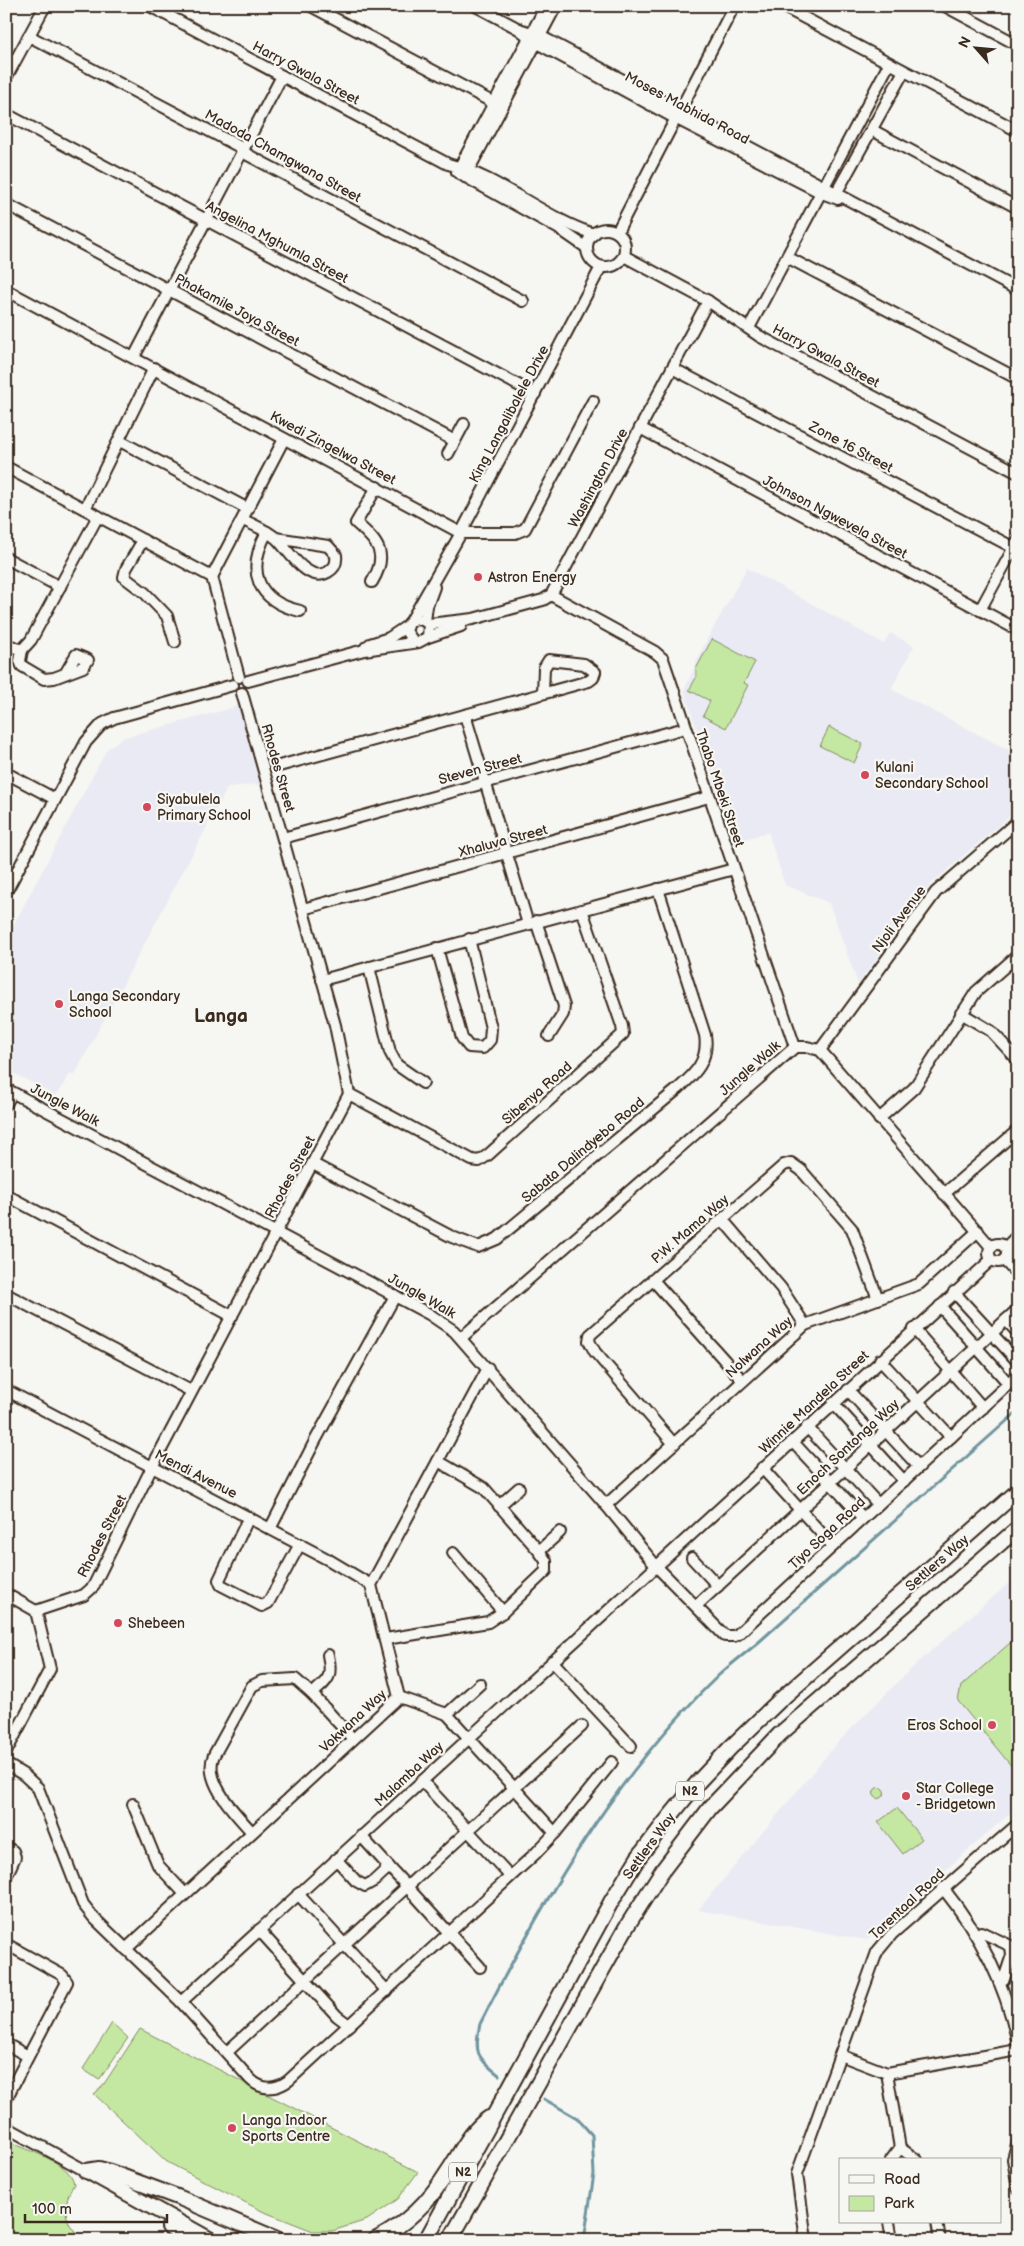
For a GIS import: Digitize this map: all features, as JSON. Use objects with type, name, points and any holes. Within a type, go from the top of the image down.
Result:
[{"type":"highway","name":"Settlers Way","points":[[426,2240],[581,1954],[633,1865],[698,1782],[779,1701],[1018,1491]]},
{"type":"highway","name":"Settlers Way","points":[[450,2240],[650,1889],[674,1854],[710,1808],[780,1734],[1018,1528]]},
{"type":"highway","points":[[375,2240],[420,2208],[440,2184],[475,2131],[498,2109]]},
{"type":"highway","points":[[86,2171],[100,2169],[110,2172],[180,2198],[279,2240]]},
{"type":"highway","points":[[86,2171],[211,2240]]},
{"type":"highway","points":[[112,2185],[154,2217],[190,2240]]},
{"type":"street","points":[[6,78],[44,6]]},
{"type":"street","name":"Harry Gwala Street","points":[[150,6],[448,164],[561,230],[587,248]]},
{"type":"street","points":[[311,6],[494,103]]},
{"type":"street","name":"Moses Mabhida Road","points":[[476,6],[677,114],[823,190],[847,200],[1018,290]]},
{"type":"street","points":[[462,172],[534,37],[546,6]]},
{"type":"street","points":[[462,172],[494,103],[534,37],[556,6]]},
{"type":"street","points":[[617,232],[734,6]]},
{"type":"street","points":[[782,6],[1018,132]]},
{"type":"street","points":[[944,6],[1018,45]]},
{"type":"street","name":"Madoda Chamgwana Street","points":[[29,36],[238,146],[248,155],[523,301]]},
{"type":"street","points":[[749,328],[890,64]]},
{"type":"street","points":[[835,195],[904,71]]},
{"type":"street","points":[[134,357],[282,76]]},
{"type":"street","name":"Angelina Mghumla Street","points":[[6,114],[535,394]]},
{"type":"street","points":[[872,130],[1018,208]]},
{"type":"street","name":"Harry Gwala Street","points":[[462,172],[575,227],[594,234]]},
{"type":"street","name":"Phakamile Joya Street","points":[[6,204],[455,441]]},
{"type":"street","points":[[608,229],[617,232],[625,242],[624,256],[615,266],[602,267],[590,258],[587,248],[588,241],[594,234],[608,229]]},
{"type":"street","name":"Harry Gwala Street","points":[[624,256],[708,301],[759,336],[1018,473]]},
{"type":"street","points":[[787,257],[1018,379]]},
{"type":"street","name":"King Langalibalele Drive","points":[[427,622],[427,606],[440,573],[602,267]]},
{"type":"street","name":"Kwedi Zingelwa Street","points":[[6,290],[461,533],[515,534],[524,529],[593,401]]},
{"type":"street","name":"Washington Drive","points":[[551,595],[708,301]]},
{"type":"street","points":[[85,509],[154,368]]},
{"type":"street","name":"Zone 16 Street","points":[[672,368],[1016,546]]},
{"type":"street","points":[[448,454],[464,424]]},
{"type":"street","name":"Johnson Ngwevela Street","points":[[640,428],[1018,630]]},
{"type":"street","points":[[240,681],[212,576],[243,520],[284,438]]},
{"type":"street","points":[[120,440],[248,509]]},
{"type":"street","points":[[6,467],[212,576]]},
{"type":"street","points":[[372,582],[381,564],[380,551],[373,538],[356,523],[377,487]]},
{"type":"street","points":[[65,674],[48,679],[36,676],[21,665],[22,650],[32,640],[98,516]]},
{"type":"street","points":[[243,520],[276,538],[292,557],[313,574],[325,574],[334,568],[336,556],[328,546],[276,538]]},
{"type":"street","points":[[267,532],[256,557],[256,574],[260,584],[266,595],[275,603],[300,611]]},
{"type":"street","points":[[143,540],[126,569],[124,577],[145,593],[167,616],[175,642]]},
{"type":"street","points":[[980,610],[1016,546]]},
{"type":"street","points":[[6,558],[60,587]]},
{"type":"street","name":"King Langalibalele Drive","points":[[409,623],[424,595],[440,573]]},
{"type":"street","points":[[6,892],[86,742],[102,724],[119,717],[240,681],[364,650],[413,641],[419,642],[473,620],[543,600],[551,595]]},
{"type":"street","name":"Thabo Mbeki Street","points":[[551,595],[660,655],[666,665],[685,728],[795,1047]]},
{"type":"street","points":[[364,650],[370,644],[389,638],[409,623],[420,619],[427,622],[473,620]]},
{"type":"street","points":[[427,622],[428,637]]},
{"type":"street","points":[[409,623],[407,634],[413,641]]},
{"type":"street","points":[[6,644],[22,650]]},
{"type":"street","points":[[279,766],[589,681],[593,678],[595,672],[584,664],[549,660],[544,668],[543,693]]},
{"type":"street","name":"Rhodes Street","points":[[36,1611],[84,1595],[93,1587],[191,1391],[349,1094],[335,1025],[242,693],[248,689],[240,681]]},
{"type":"street","points":[[465,715],[507,854],[564,1006],[563,1014],[549,1036]]},
{"type":"street","name":"Steven Street","points":[[283,838],[485,781],[685,728]]},
{"type":"street","points":[[6,773],[55,799]]},
{"type":"street","name":"Xhaluva Street","points":[[303,909],[709,797]]},
{"type":"street","name":"Njoli Avenue","points":[[820,1050],[936,892],[1018,821]]},
{"type":"street","points":[[322,980],[734,869]]},
{"type":"street","name":"Sabata Dalindyebo Road","points":[[313,1164],[452,1237],[478,1247],[497,1239],[679,1088],[698,1070],[704,1060],[706,1048],[705,1035],[658,889]]},
{"type":"street","name":"Sibenya Road","points":[[349,1094],[472,1160],[479,1161],[488,1155],[623,1034],[622,1026],[582,910]]},
{"type":"street","points":[[437,948],[462,1038],[469,1046],[483,1048],[490,1040],[491,1028],[469,939]]},
{"type":"street","points":[[879,1119],[914,1088],[961,1014],[982,985],[1018,955]]},
{"type":"street","points":[[369,967],[390,1052],[397,1065],[423,1083]]},
{"type":"street","points":[[961,1014],[992,1031],[1018,1060]]},
{"type":"street","name":"Jungle Walk","points":[[9,1091],[395,1296],[444,1323],[461,1338],[795,1047],[820,1050]]},
{"type":"street","points":[[820,1050],[991,1247]]},
{"type":"street","points":[[6,1104],[9,1091]]},
{"type":"street","points":[[944,1194],[1018,1130]]},
{"type":"street","name":"P.W. Mama Way","points":[[674,1444],[595,1352],[589,1341],[592,1332],[784,1165],[794,1164],[852,1229],[878,1299]]},
{"type":"street","points":[[6,1196],[232,1316]]},
{"type":"street","points":[[722,1219],[781,1288],[805,1325]]},
{"type":"street","name":"Nolwana Way","points":[[606,1506],[742,1380],[805,1325],[906,1290],[925,1280],[978,1231]]},
{"type":"street","points":[[1005,1248],[1018,1235]]},
{"type":"street","points":[[1000,1244],[1005,1248],[1007,1254],[1004,1260],[996,1262],[991,1260],[989,1255],[991,1247],[1000,1244]]},
{"type":"street","name":"Winnie Mandela Street","points":[[656,1566],[991,1260]]},
{"type":"street","points":[[1004,1260],[1018,1275]]},
{"type":"street","points":[[653,1280],[742,1380]]},
{"type":"street","points":[[954,1292],[1018,1362]]},
{"type":"street","points":[[6,1294],[191,1391]]},
{"type":"street","points":[[270,1529],[395,1296]]},
{"type":"street","points":[[940,1306],[1009,1384]]},
{"type":"street","name":"Enoch Sontonga Way","points":[[696,1606],[1018,1309]]},
{"type":"street","points":[[1006,1320],[1018,1333]]},
{"type":"street","points":[[914,1329],[983,1408]]},
{"type":"street","points":[[461,1338],[656,1566]]},
{"type":"street","points":[[880,1360],[951,1437]]},
{"type":"street","points":[[371,1585],[488,1368]]},
{"type":"street","name":"Tiyo Soga Road","points":[[656,1566],[725,1636],[734,1636],[1018,1375]]},
{"type":"street","name":"Mendi Avenue","points":[[6,1390],[300,1544],[371,1585]]},
{"type":"street","points":[[848,1390],[919,1467]]},
{"type":"street","points":[[833,1403],[904,1481]]},
{"type":"street","points":[[807,1427],[878,1504]]},
{"type":"street","points":[[792,1440],[863,1518]]},
{"type":"street","points":[[386,1639],[482,1624],[493,1620],[546,1571],[546,1561],[539,1552],[478,1484],[438,1461]]},
{"type":"street","points":[[762,1468],[833,1546]]},
{"type":"street","points":[[499,1506],[519,1488]]},
{"type":"street","points":[[249,1517],[219,1580],[221,1585],[247,1599],[262,1606],[268,1603],[300,1544]]},
{"type":"street","points":[[539,1552],[560,1532]]},
{"type":"street","points":[[452,1553],[503,1612]]},
{"type":"street","points":[[692,1558],[718,1586]]},
{"type":"street","name":"Malamba Way","points":[[181,2002],[656,1566]]},
{"type":"street","name":"Vokwana Way","points":[[126,1949],[400,1697],[371,1585]]},
{"type":"street","points":[[6,1594],[36,1611],[50,1669],[6,1752]]},
{"type":"street","points":[[312,1694],[329,1678],[331,1671],[328,1655]]},
{"type":"street","points":[[552,1661],[631,1746]]},
{"type":"street","points":[[252,1832],[221,1794],[213,1775],[211,1762],[252,1686],[262,1682],[291,1678],[300,1682],[353,1740]]},
{"type":"street","points":[[447,1714],[480,1684]]},
{"type":"street","points":[[400,1697],[447,1714],[555,1833]]},
{"type":"street","points":[[227,2052],[582,1726]]},
{"type":"street","points":[[6,1764],[24,1775],[38,1788],[84,1904],[94,1918],[181,2002],[254,2083],[265,2088],[277,2087],[288,2081],[510,1876],[555,1833],[612,1762]]},
{"type":"street","points":[[422,1781],[510,1876]]},
{"type":"street","points":[[133,1804],[158,1864],[185,1894]]},
{"type":"street","name":"Tarentaal Road","points":[[806,2240],[797,2174],[876,1952],[883,1943],[943,1888],[1018,1824]]},
{"type":"street","points":[[361,1836],[480,1967]]},
{"type":"street","points":[[6,1847],[13,1851],[15,1857],[6,1877]]},
{"type":"street","points":[[336,1859],[356,1881],[365,1886],[371,1884],[389,1867]]},
{"type":"street","points":[[943,1888],[977,1934],[1012,2014],[1018,2045]]},
{"type":"street","points":[[298,1894],[387,1991]]},
{"type":"street","points":[[259,1930],[337,2016],[349,2025]]},
{"type":"street","points":[[977,1934],[981,1932],[1012,1946],[1012,1955],[1004,1979],[999,1982]]},
{"type":"street","points":[[6,1944],[62,1975],[67,1982],[6,2099]]},
{"type":"street","points":[[6,2044],[28,2056]]},
{"type":"street","points":[[840,2055],[887,2073],[1018,2050]]},
{"type":"street","points":[[887,2073],[900,2148],[914,2158]]},
{"type":"street","points":[[6,2127],[86,2171]]},
{"type":"street","points":[[1018,2141],[1013,2159],[1018,2188]]},
{"type":"street","points":[[892,2158],[900,2148]]},
{"type":"street","points":[[888,2224],[892,2240]]},
{"type":"street","points":[[937,2224],[940,2240]]},
{"type":"shaded area","points":[[966,6],[987,6],[983,15]]},
{"type":"shaded area","name":"Kulani Secondary School","points":[[747,568],[884,644],[890,633],[914,646],[891,689],[1018,755],[1018,809],[931,884],[858,984],[829,903],[785,885],[768,832],[736,842],[684,691],[704,645]]},
{"type":"shaded area","points":[[239,706],[261,784],[228,787],[74,1076],[70,1074],[56,1096],[6,1069],[6,939],[107,749],[122,738]]},
{"type":"shaded area","name":"Star College - Bridgetown","points":[[1018,1575],[1018,1806],[866,1940],[698,1910],[838,1742],[915,1665]]},
{"type":"green space","points":[[712,639],[755,662],[744,683],[748,685],[726,728],[703,716],[710,701],[689,690],[696,678],[696,669]]},
{"type":"green space","points":[[829,727],[863,744],[854,763],[820,746]]},
{"type":"green space","points":[[1018,1636],[1018,1764],[1013,1768],[958,1701],[961,1686]]},
{"type":"green space","points":[[879,1787],[885,1793],[879,1799],[873,1793]]},
{"type":"green space","points":[[897,1808],[922,1839],[903,1854],[878,1822]]},
{"type":"green space","points":[[112,2023],[128,2038],[99,2080],[83,2069]]},
{"type":"green space","name":"Langa Indoor Sports Centre","points":[[140,2029],[418,2172],[398,2199],[367,2220],[332,2231],[313,2231],[262,2211],[167,2162],[94,2094],[102,2087]]},
{"type":"green space","points":[[6,2140],[46,2157],[65,2169],[71,2176],[74,2184],[67,2200],[66,2215],[73,2228],[86,2240],[6,2240]]},
{"type":"waterway","points":[[499,2075],[485,2063],[477,2048],[480,2024],[504,1977],[557,1884],[585,1839],[647,1754],[682,1713],[719,1675],[760,1641],[1018,1411]]},
{"type":"waterway","points":[[544,2099],[577,2118],[592,2135],[594,2174],[584,2240]]},
{"type":"place","name":"Astron Energy","points":[[478,577]]},
{"type":"place","name":"Kulani Secondary School","points":[[865,775]]},
{"type":"place","name":"Siyabulela Primary School","points":[[147,807]]},
{"type":"place","name":"Langa Secondary School","points":[[59,1004]]},
{"type":"place","name":"Shebeen","points":[[118,1623]]},
{"type":"place","name":"Eros School","points":[[992,1725]]},
{"type":"place","name":"Star College - Bridgetown","points":[[906,1796]]},
{"type":"place","name":"Langa Indoor Sports Centre","points":[[232,2128]]},
{"type":"district","name":"Langa","points":[[221,1016]]}]
